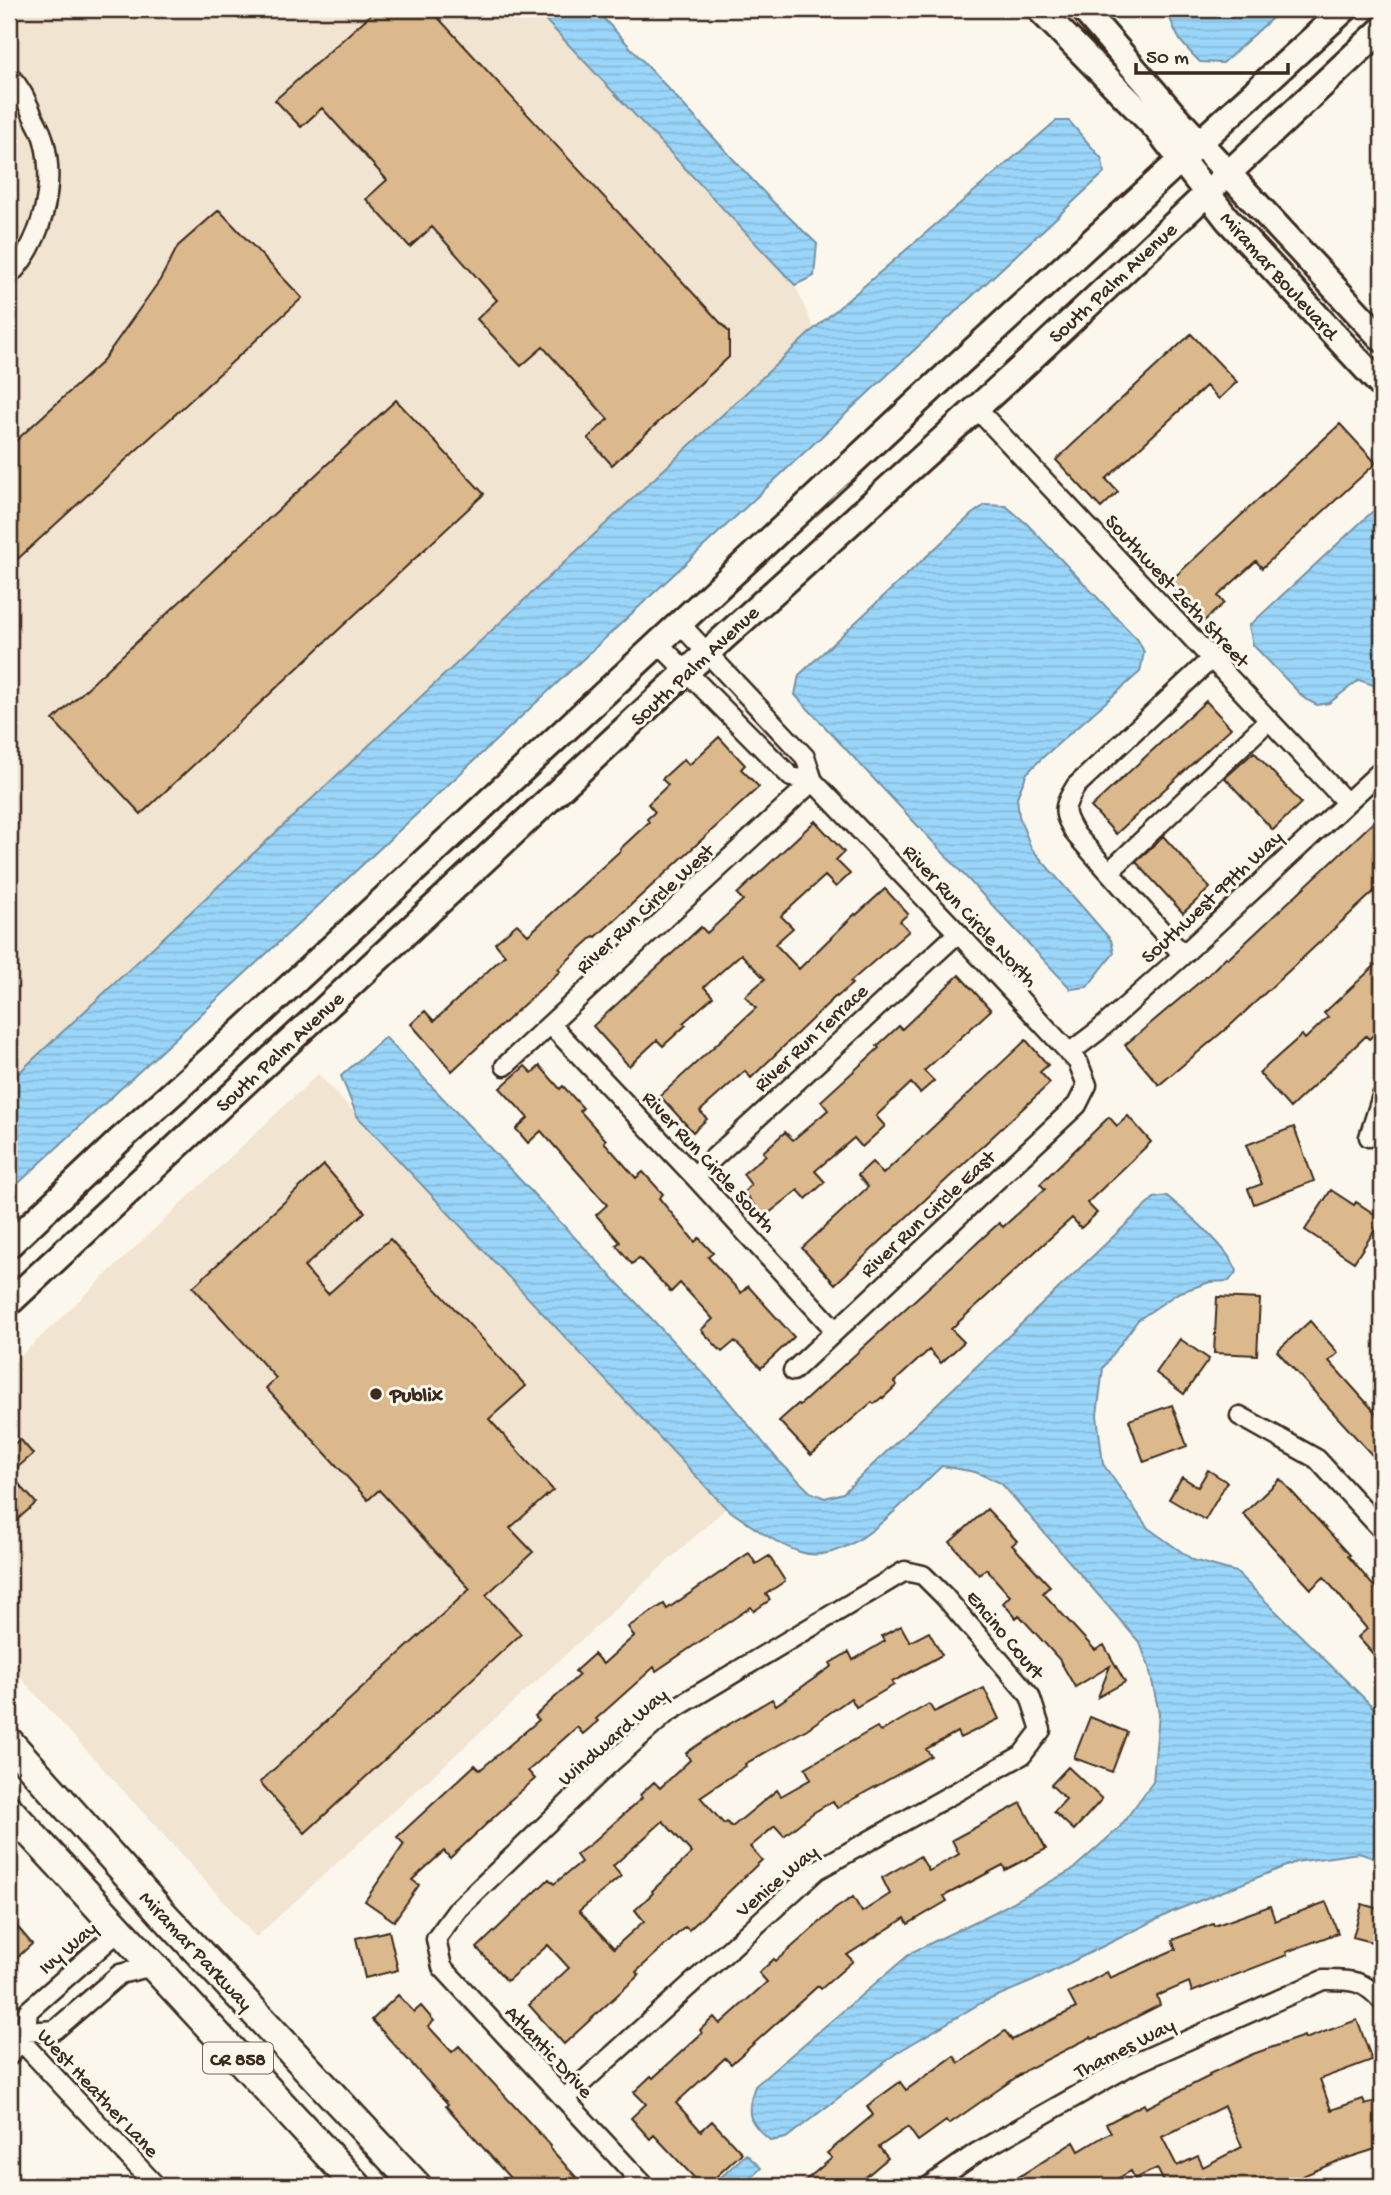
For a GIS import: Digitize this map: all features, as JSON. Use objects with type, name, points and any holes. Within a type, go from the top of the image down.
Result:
[{"type":"main road","name":"Miramar Boulevard","points":[[1039,9],[1157,129],[1228,220],[1382,386]]},
{"type":"main road","name":"Miramar Boulevard","points":[[1083,9],[1200,143],[1382,340]]},
{"type":"main road","name":"South Palm Avenue","points":[[9,1245],[1345,9]]},
{"type":"main road","name":"South Palm Avenue","points":[[9,1303],[707,652],[977,409],[1382,29]]},
{"type":"main road","name":"Miramar Parkway","points":[[9,1742],[162,1913],[417,2186]]},
{"type":"main road","name":"Miramar Parkway","points":[[9,1810],[357,2186]]},
{"type":"main road","points":[[81,1888],[162,1913]]},
{"type":"main road","points":[[120,1930],[164,1942],[205,1959]]},
{"type":"street","points":[[9,75],[21,88],[44,141],[49,182],[38,230],[19,266],[9,276]]},
{"type":"street","name":"Southwest 26th Street","points":[[977,409],[1346,802]]},
{"type":"street","name":"River Run Circle North","points":[[681,625],[805,757],[813,781],[1078,1062],[1087,1085]]},
{"type":"street","name":"River Run Circle North","points":[[660,644],[791,777],[813,781]]},
{"type":"street","points":[[1183,955],[1076,835],[1064,815],[1066,803],[1076,786],[1212,659]]},
{"type":"street","points":[[1109,872],[1269,720]]},
{"type":"street","name":"Southwest 99th Way","points":[[1069,1053],[1098,1031],[1183,955],[1382,770]]},
{"type":"street","name":"River Run Circle West","points":[[505,1066],[813,781]]},
{"type":"street","name":"River Run Terrace","points":[[694,1176],[958,933]]},
{"type":"street","name":"River Run Circle South","points":[[551,1024],[835,1330]]},
{"type":"street","name":"River Run Circle East","points":[[793,1371],[1077,1105],[1087,1085]]},
{"type":"street","points":[[1369,1137],[1382,1096]]},
{"type":"street","points":[[1240,1416],[1317,1459],[1382,1530]]},
{"type":"street","name":"Windward Way","points":[[436,1939],[458,1909],[607,1766],[667,1713],[905,1571],[923,1575]]},
{"type":"street","name":"Encino Court","points":[[923,1575],[1030,1696],[1041,1730]]},
{"type":"street","name":"Venice Way","points":[[564,2099],[817,1870],[1022,1755],[1041,1730]]},
{"type":"street","name":"Ivy Way","points":[[9,2056],[28,2011],[120,1930]]},
{"type":"street","name":"Atlantic Drive","points":[[436,1939],[442,1967],[645,2186]]},
{"type":"street","points":[[18,2033],[55,2030],[120,1973],[153,1966]]},
{"type":"street","name":"Thames Way","points":[[929,2186],[976,2153],[1129,2066],[1323,1980],[1353,1980],[1375,1993],[1382,2001]]},
{"type":"street","name":"West Heather Lane","points":[[18,2033],[156,2186]]},
{"type":"shaded area","points":[[9,9],[535,9],[795,285],[814,329],[9,1082]]},
{"type":"shaded area","points":[[318,1074],[726,1508],[256,1937],[9,1665],[9,1367]]},
{"type":"water","points":[[535,9],[595,9],[770,199],[817,244],[814,276],[795,285]]},
{"type":"water","points":[[1170,9],[1282,9],[1223,63],[1200,62],[1183,45],[1168,12]]},
{"type":"water","points":[[1056,121],[1069,121],[1102,159],[1104,173],[9,1192],[9,1082],[814,329]]},
{"type":"water","points":[[985,505],[1006,506],[1027,524],[1138,640],[1144,652],[1140,672],[1027,773],[1017,797],[1019,816],[1031,848],[1111,940],[1114,953],[1087,987],[1071,989],[795,695],[799,675],[972,514]]},
{"type":"water","points":[[1382,507],[1382,688],[1359,680],[1329,703],[1317,705],[1305,699],[1253,645],[1249,626],[1373,511]]},
{"type":"water","points":[[385,1037],[719,1390],[777,1459],[810,1492],[825,1498],[843,1493],[1154,1198],[1167,1196],[1216,1241],[1237,1271],[1229,1281],[1210,1282],[1178,1293],[1138,1320],[1103,1368],[1097,1415],[1103,1464],[1148,1528],[1193,1560],[1236,1572],[1382,1716],[1382,1861],[1359,1853],[1296,1862],[1174,1911],[1033,1981],[981,2003],[898,2052],[786,2138],[771,2141],[757,2128],[751,2117],[750,2104],[755,2086],[912,1952],[995,1912],[1072,1870],[1119,1828],[1153,1782],[1159,1713],[1149,1667],[1140,1643],[1001,1483],[975,1472],[942,1466],[896,1510],[858,1540],[839,1550],[819,1554],[800,1552],[782,1544],[726,1508],[357,1116],[341,1076]]},
{"type":"water","points":[[746,2154],[761,2168],[742,2186],[727,2186],[719,2179]]},
{"type":"building","points":[[377,9],[430,9],[729,332],[729,357],[612,465],[588,438],[608,419],[543,347],[521,366],[477,319],[497,300],[432,227],[410,247],[366,199],[387,180],[322,108],[301,127],[275,100]]},
{"type":"building","points":[[219,210],[302,298],[9,567],[9,447],[101,363],[160,280],[178,246]]},
{"type":"building","points":[[1191,334],[1237,382],[1219,399],[1206,386],[1106,479],[1118,492],[1101,508],[1056,460]]},
{"type":"building","points":[[396,400],[484,494],[141,814],[53,720]]},
{"type":"building","points":[[1340,424],[1376,463],[1262,568],[1256,561],[1218,596],[1224,603],[1204,621],[1169,582]]},
{"type":"building","points":[[1206,701],[1231,728],[1116,834],[1091,807]]},
{"type":"building","points":[[719,737],[745,765],[741,769],[759,787],[558,969],[560,971],[452,1071],[411,1024],[425,1011],[434,1021],[505,955],[495,943],[517,924],[528,935],[621,850],[649,822],[647,819],[655,812],[648,804],[668,785],[662,779],[684,759],[689,765]]},
{"type":"building","points":[[1254,752],[1301,803],[1273,830],[1225,778]]},
{"type":"building","points":[[1382,814],[1382,884],[1233,1023],[1159,1085],[1125,1045],[1226,957],[1228,959]]},
{"type":"building","points":[[815,821],[844,852],[836,860],[850,874],[836,887],[825,876],[781,916],[793,928],[775,944],[799,969],[855,914],[885,889],[908,914],[900,921],[909,931],[850,982],[852,984],[836,996],[751,1078],[745,1071],[700,1111],[707,1119],[693,1132],[660,1096],[756,1008],[745,996],[765,979],[741,954],[704,987],[713,997],[683,1023],[686,1025],[663,1046],[657,1040],[629,1066],[593,1026],[701,927],[707,933],[743,900],[737,894]]},
{"type":"building","points":[[1163,836],[1210,888],[1183,913],[1136,862]]},
{"type":"building","points":[[1382,959],[1382,1027],[1369,1039],[1366,1036],[1290,1108],[1259,1073],[1302,1035],[1305,1039],[1328,1017],[1324,1013]]},
{"type":"building","points":[[959,975],[991,1010],[924,1071],[934,1081],[920,1093],[911,1083],[876,1116],[885,1126],[862,1147],[854,1138],[815,1171],[825,1182],[806,1199],[798,1190],[764,1217],[744,1192],[751,1185],[743,1174],[766,1155],[763,1152],[785,1132],[793,1140],[828,1110],[821,1101],[879,1048],[877,1046],[899,1026],[902,1029]]},
{"type":"building","points":[[1026,1040],[1048,1065],[1040,1072],[1050,1083],[835,1284],[802,1248],[868,1187],[858,1175],[872,1162],[883,1174]]},
{"type":"building","points":[[525,1066],[532,1073],[540,1066],[560,1089],[563,1086],[583,1108],[580,1111],[606,1140],[604,1142],[636,1178],[643,1172],[663,1194],[659,1198],[695,1242],[699,1238],[713,1253],[708,1257],[741,1293],[748,1286],[794,1337],[761,1368],[735,1341],[722,1352],[701,1330],[713,1319],[680,1283],[671,1292],[639,1258],[632,1264],[616,1245],[620,1242],[596,1215],[607,1205],[541,1131],[528,1143],[516,1129],[528,1118],[500,1088]]},
{"type":"building","points":[[1128,1116],[1151,1142],[1087,1203],[1097,1213],[1081,1228],[1072,1218],[951,1329],[964,1342],[941,1363],[929,1350],[894,1382],[897,1385],[883,1398],[874,1404],[872,1402],[811,1455],[779,1421],[800,1405],[999,1223],[1003,1227],[1045,1189],[1040,1184],[1109,1117],[1117,1126]]},
{"type":"building","points":[[1294,1127],[1314,1181],[1254,1204],[1248,1189],[1262,1184],[1246,1145]]},
{"type":"building","points":[[324,1165],[365,1212],[304,1267],[328,1294],[390,1239],[526,1386],[489,1419],[553,1490],[510,1528],[533,1552],[486,1595],[521,1634],[305,1833],[260,1782],[470,1589],[379,1490],[368,1500],[266,1388],[276,1378],[193,1287]]},
{"type":"building","points":[[1331,1190],[1382,1219],[1354,1262],[1305,1230]]},
{"type":"building","points":[[1217,1297],[1260,1299],[1257,1355],[1214,1353]]},
{"type":"building","points":[[1310,1321],[1338,1353],[1329,1361],[1382,1420],[1382,1466],[1277,1351]]},
{"type":"building","points":[[1180,1339],[1209,1359],[1184,1394],[1156,1373]]},
{"type":"building","points":[[1172,1405],[1187,1446],[1144,1462],[1129,1420]]},
{"type":"building","points":[[20,1439],[33,1454],[10,1474],[36,1503],[9,1527],[9,1449]]},
{"type":"building","points":[[1208,1470],[1227,1482],[1205,1520],[1169,1499],[1182,1477],[1198,1487]]},
{"type":"building","points":[[1280,1479],[1350,1555],[1348,1556],[1382,1596],[1382,1664],[1358,1637],[1367,1629],[1324,1577],[1311,1589],[1243,1514]]},
{"type":"building","points":[[987,1509],[1017,1541],[1012,1545],[1050,1586],[1043,1593],[1095,1650],[1104,1645],[1125,1682],[1098,1697],[1110,1666],[1075,1687],[1059,1659],[1019,1615],[1016,1618],[1003,1603],[1010,1596],[986,1569],[979,1575],[950,1542]]},
{"type":"building","points":[[749,1553],[756,1564],[769,1556],[785,1581],[766,1594],[770,1600],[754,1611],[751,1607],[656,1671],[654,1667],[583,1734],[577,1727],[528,1771],[535,1779],[450,1858],[444,1851],[412,1880],[419,1885],[394,1921],[365,1901],[404,1844],[397,1837],[475,1765],[480,1770],[539,1720],[535,1716],[579,1675],[575,1671],[594,1654],[603,1664],[634,1636],[628,1627],[664,1604],[667,1609]]},
{"type":"building","points":[[901,1626],[910,1642],[929,1632],[942,1655],[892,1682],[894,1685],[856,1707],[851,1698],[807,1729],[745,1764],[746,1766],[700,1797],[724,1824],[727,1822],[732,1827],[777,1790],[781,1796],[811,1779],[805,1768],[877,1727],[880,1732],[929,1704],[934,1712],[984,1688],[999,1719],[960,1738],[957,1732],[926,1749],[931,1756],[837,1808],[833,1801],[784,1836],[775,1826],[750,1847],[762,1860],[689,1930],[685,1927],[636,1972],[639,1975],[564,2044],[529,2005],[569,1968],[548,1945],[507,1981],[477,1948],[549,1879],[554,1884],[581,1862],[576,1855],[642,1798],[640,1795],[654,1782],[660,1788],[690,1760],[686,1753],[772,1699],[776,1705],[832,1666],[830,1663],[849,1652],[853,1660],[885,1641],[882,1636]],"holes":[[[663,1821],[692,1853],[635,1910],[644,1921],[614,1948],[579,1911],[621,1876],[613,1866]]]},
{"type":"building","points":[[1090,1717],[1127,1732],[1112,1772],[1074,1758]]},
{"type":"building","points":[[1068,1767],[1102,1799],[1074,1830],[1054,1812],[1066,1799],[1051,1785]]},
{"type":"building","points":[[1021,1803],[1046,1849],[1005,1870],[1003,1865],[944,1896],[947,1901],[908,1924],[905,1918],[847,1955],[853,1961],[821,1989],[818,1986],[731,2064],[725,2058],[676,2103],[701,2131],[712,2121],[742,2153],[706,2186],[702,2186],[654,2135],[650,2139],[631,2118],[646,2104],[634,2092],[702,2033],[700,2030],[714,2017],[720,2024],[767,1982],[759,1973],[835,1909],[853,1897],[862,1912],[890,1894],[882,1878],[920,1856],[929,1871],[959,1854],[952,1840]]},
{"type":"building","points":[[1326,1902],[1338,1933],[1192,1992],[1189,1982],[1157,1996],[1160,2005],[1028,2069],[949,2124],[946,2121],[918,2141],[908,2127],[879,2147],[888,2158],[855,2186],[799,2186],[832,2158],[827,2153],[873,2115],[867,2106],[900,2082],[906,2090],[954,2056],[959,2063],[1005,2031],[1012,2040],[1076,2008],[1068,1993],[1107,1972],[1110,1978],[1176,1949],[1172,1940],[1270,1906],[1275,1921]]},
{"type":"building","points":[[1362,1904],[1382,1910],[1382,1941],[1373,1938],[1372,1942],[1353,1937]]},
{"type":"building","points":[[9,1917],[32,1944],[9,1965]]},
{"type":"building","points":[[389,1931],[398,1970],[365,1978],[356,1938]]},
{"type":"building","points":[[398,1995],[414,2012],[421,2006],[434,2021],[428,2026],[452,2052],[459,2046],[584,2186],[517,2186],[372,2020]]},
{"type":"building","points":[[1357,2020],[1372,2060],[1320,2079],[1331,2110],[1363,2099],[1365,2105],[1382,2099],[1382,2147],[1273,2186],[1166,2186],[1157,2168],[1135,2179],[1131,2171],[1105,2186],[1004,2186],[1074,2142],[1079,2151],[1111,2132],[1106,2124],[1144,2104],[1146,2108],[1253,2054],[1304,2036],[1305,2039]],"holes":[[[1224,2106],[1242,2147],[1203,2167],[1198,2156],[1177,2166],[1162,2137]]]},
{"type":"place","name":"Publix","points":[[376,1394]]}]
